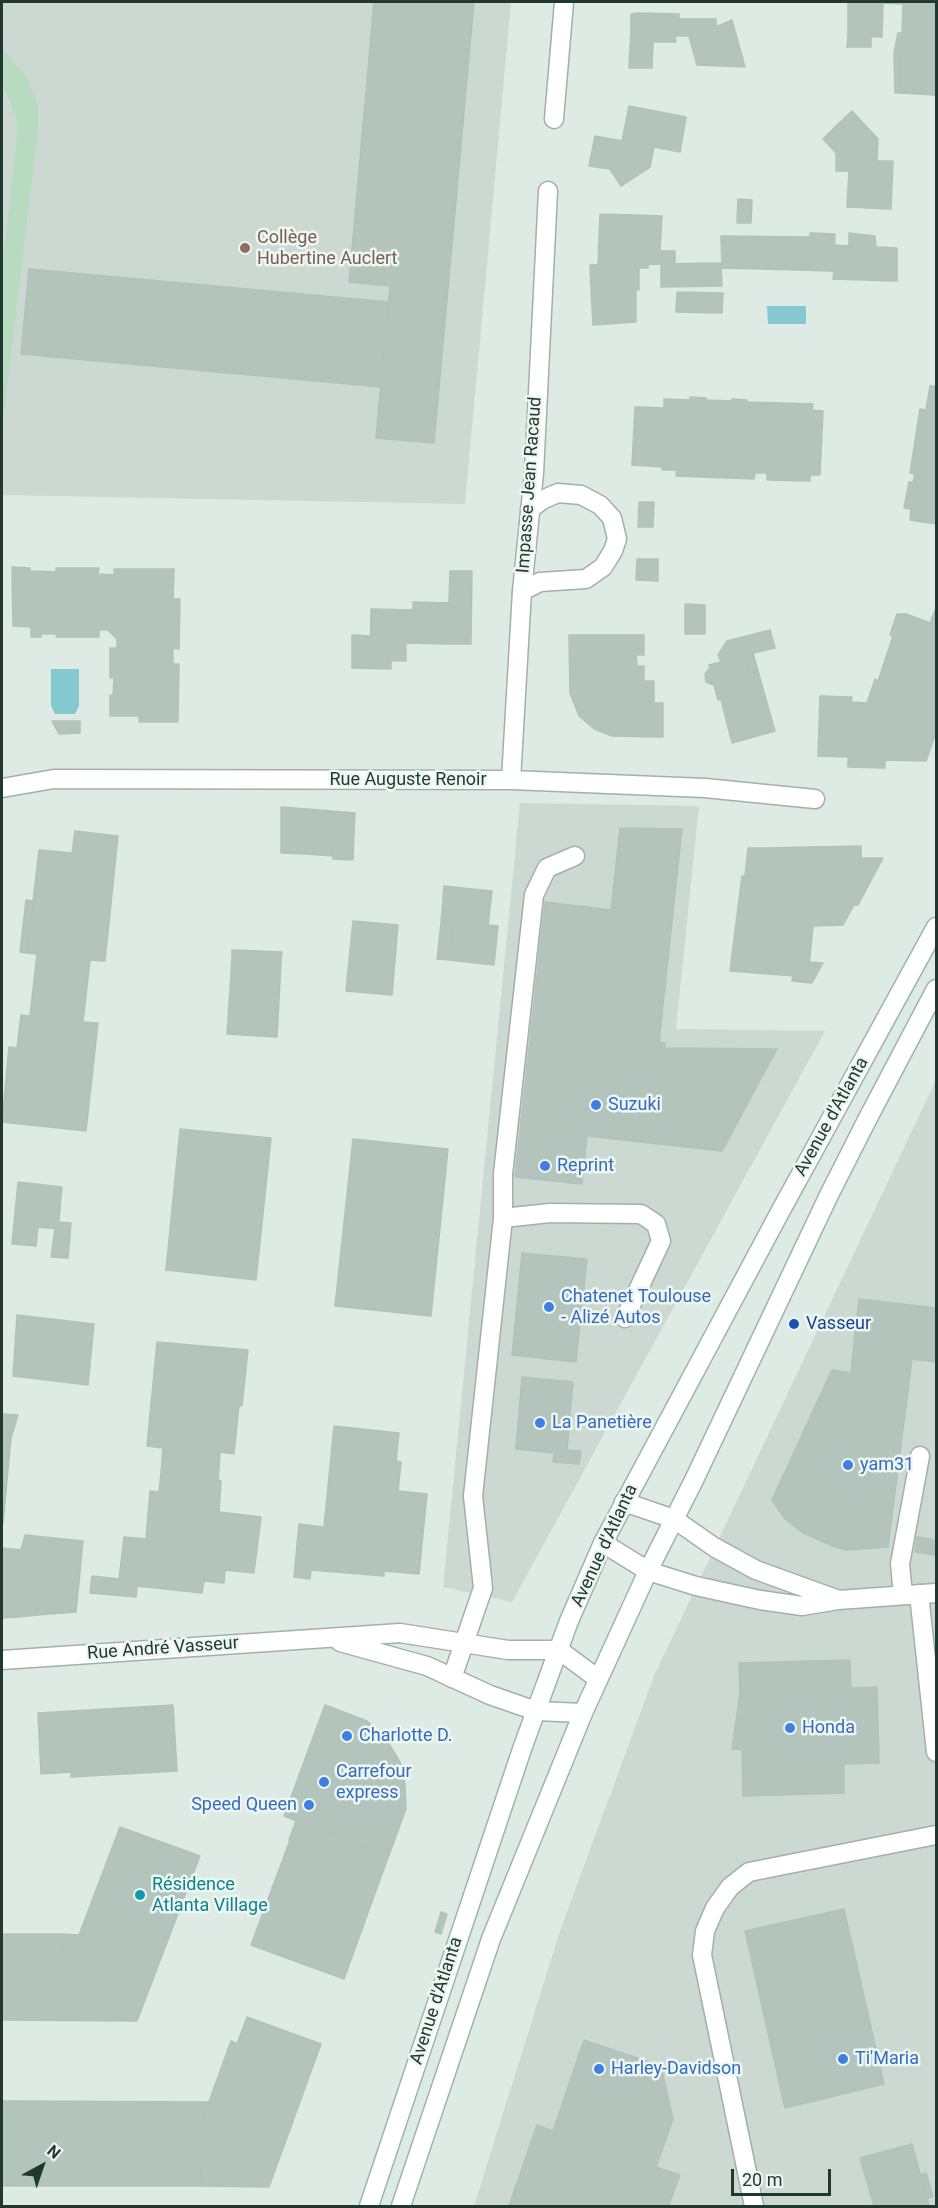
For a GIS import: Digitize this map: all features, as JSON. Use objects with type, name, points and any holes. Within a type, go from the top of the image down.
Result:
[{"type":"street","points":[[554,119],[564,2]]},
{"type":"street","name":"Impasse Jean Racaud","points":[[511,780],[522,591],[530,509],[548,191]]},
{"type":"street","points":[[522,591],[540,582],[586,579],[603,567],[617,539],[612,518],[600,505],[581,495],[558,493],[542,500],[530,509]]},
{"type":"street","name":"Rue Auguste Renoir","points":[[2,788],[54,779],[511,780],[705,788],[815,799]]},
{"type":"street","points":[[452,1678],[483,1588],[473,1496],[503,1218],[503,1173],[534,895],[547,868],[575,856]]},
{"type":"street","name":"Avenue d'Atlanta","points":[[369,2206],[536,1711],[603,1543],[936,927]]},
{"type":"street","name":"Avenue d'Atlanta","points":[[401,2206],[491,1939],[583,1713],[648,1571],[829,1195],[936,989]]},
{"type":"street","points":[[503,1218],[550,1213],[641,1214],[656,1224],[661,1241],[625,1318]]},
{"type":"street","points":[[920,1456],[900,1563],[919,1594],[936,1752]]},
{"type":"street","points":[[624,1502],[674,1519],[714,1546],[756,1570],[838,1600]]},
{"type":"street","points":[[603,1543],[648,1571],[696,1586],[770,1602],[802,1606],[838,1600],[919,1594]]},
{"type":"street","name":"Rue André Vasseur","points":[[2,1660],[400,1633],[508,1650],[559,1650]]},
{"type":"street","name":"Rue André Vasseur","points":[[324,1637],[427,1666],[490,1695],[536,1711],[583,1713]]},
{"type":"street","points":[[559,1650],[598,1679]]},
{"type":"street","points":[[754,2206],[702,1955],[705,1931],[715,1908],[730,1887],[749,1872],[936,1835]]},
{"type":"shaded area","name":"Collège Hubertine Auclert","points":[[2,2],[511,2],[465,504],[2,495]]},
{"type":"shaded area","points":[[520,803],[699,806],[676,1029],[825,1031],[512,1602],[443,1587]]},
{"type":"shaded area","points":[[936,1080],[936,2206],[474,2206],[560,1931],[654,1676]]},
{"type":"green space","points":[[2,49],[25,75],[38,104],[38,129],[2,428],[2,267],[18,130],[16,117],[2,86]]},
{"type":"water","points":[[767,306],[806,306],[806,324],[768,324]]},
{"type":"water","points":[[51,669],[79,669],[79,706],[75,714],[55,714],[51,706]]},
{"type":"building","points":[[374,2],[474,2],[434,443],[376,438],[390,286],[349,282]]},
{"type":"building","points":[[848,2],[936,2],[936,95],[900,93],[903,4],[883,3],[882,37],[848,36]]},
{"type":"building","points":[[639,13],[638,30],[631,29],[631,14]]},
{"type":"building","points":[[639,13],[679,14],[679,19],[716,19],[716,27],[732,20],[745,67],[697,65],[689,36],[675,36],[676,42],[653,42],[652,68],[629,68],[631,29],[638,30]]},
{"type":"building","points":[[898,33],[902,33],[900,93],[895,93],[894,53]]},
{"type":"building","points":[[848,36],[871,37],[871,47],[847,47]]},
{"type":"building","points":[[629,106],[686,117],[680,152],[654,147],[650,167],[621,186],[610,169],[589,166],[595,136],[622,141]]},
{"type":"building","points":[[852,111],[863,123],[850,135],[839,123]]},
{"type":"building","points":[[839,123],[850,135],[863,123],[878,139],[877,161],[893,161],[891,209],[847,207],[849,171],[836,171],[836,153],[823,139]]},
{"type":"building","points":[[738,199],[752,200],[751,223],[737,223]]},
{"type":"building","points":[[600,214],[662,216],[660,251],[675,251],[675,264],[598,265]]},
{"type":"building","points":[[810,233],[835,234],[834,271],[722,268],[721,236],[810,237]]},
{"type":"building","points":[[849,233],[875,236],[876,247],[897,248],[897,281],[863,280],[863,271],[834,271],[834,245],[849,246]]},
{"type":"building","points":[[721,263],[722,286],[661,287],[661,264]]},
{"type":"building","points":[[648,264],[648,268],[639,268],[639,290],[591,288],[590,265]]},
{"type":"building","points":[[29,269],[389,302],[381,387],[21,354]]},
{"type":"building","points":[[834,271],[863,271],[863,280],[833,279]]},
{"type":"building","points":[[591,288],[636,289],[636,322],[593,325]]},
{"type":"building","points":[[677,292],[723,293],[722,313],[676,312]]},
{"type":"building","points":[[930,386],[936,386],[936,524],[910,520],[911,509],[904,508],[909,482],[913,482],[915,474],[910,473],[920,409],[926,410]]},
{"type":"building","points":[[690,397],[706,398],[706,400],[731,401],[732,399],[747,400],[747,402],[813,404],[812,410],[823,411],[820,475],[810,475],[810,481],[767,480],[767,473],[755,473],[754,479],[676,476],[677,470],[632,465],[635,407],[664,408],[664,399],[690,400]]},
{"type":"building","points":[[639,502],[654,502],[653,527],[638,527]]},
{"type":"building","points":[[637,559],[658,559],[658,581],[636,580]]},
{"type":"building","points":[[12,567],[30,568],[30,571],[56,572],[56,568],[99,568],[98,574],[114,575],[114,569],[174,569],[173,599],[180,599],[179,649],[173,648],[173,664],[179,664],[178,722],[139,722],[139,716],[110,716],[110,695],[113,696],[114,678],[110,678],[110,648],[117,648],[117,639],[108,630],[99,630],[99,637],[56,637],[57,634],[41,634],[41,637],[31,637],[31,627],[13,626]]},
{"type":"building","points":[[450,571],[472,571],[471,639],[449,638],[449,644],[406,643],[406,661],[370,660],[371,609],[413,610],[413,602],[449,603]]},
{"type":"building","points":[[685,604],[705,605],[705,634],[685,634]]},
{"type":"building","points":[[935,610],[936,733],[926,761],[885,760],[885,768],[848,767],[848,757],[818,756],[820,696],[852,697],[851,702],[867,703],[875,679],[878,681],[893,636],[890,635],[897,614],[906,614],[930,623]]},
{"type":"building","points":[[770,630],[775,648],[745,655],[749,673],[758,671],[775,731],[732,743],[721,699],[718,700],[714,685],[706,682],[705,674],[710,668],[709,665],[721,662],[718,655],[727,641]]},
{"type":"building","points":[[352,635],[370,636],[370,660],[391,661],[391,669],[352,668]]},
{"type":"building","points":[[569,635],[644,635],[644,655],[636,655],[637,666],[644,666],[644,681],[654,681],[654,703],[663,703],[663,737],[612,736],[594,729],[579,716],[570,693]]},
{"type":"building","points":[[449,638],[471,639],[471,644],[449,644]]},
{"type":"building","points":[[753,653],[758,671],[749,673],[745,655]]},
{"type":"building","points":[[52,721],[80,721],[80,733],[59,734]]},
{"type":"building","points":[[281,807],[307,809],[306,854],[281,853]]},
{"type":"building","points":[[307,809],[355,813],[354,834],[334,834],[333,856],[306,854]]},
{"type":"building","points":[[620,828],[682,829],[659,1042],[665,1043],[665,1048],[777,1049],[722,1151],[587,1136],[582,1184],[515,1177],[545,902],[611,910]]},
{"type":"building","points":[[75,831],[118,836],[105,961],[90,960],[83,1022],[98,1023],[86,1131],[2,1122],[9,1047],[17,1048],[21,1015],[30,1016],[37,954],[27,953],[39,850],[72,853]]},
{"type":"building","points":[[334,834],[354,834],[353,860],[333,859]]},
{"type":"building","points":[[861,846],[862,893],[854,893],[854,905],[843,925],[813,926],[808,977],[730,971],[742,876],[765,878],[768,848]]},
{"type":"building","points":[[748,848],[768,848],[765,878],[745,876]]},
{"type":"building","points":[[862,858],[883,858],[858,905],[854,905],[854,893],[862,893]]},
{"type":"building","points":[[444,886],[492,891],[488,925],[498,926],[494,965],[449,960],[453,924],[441,923]]},
{"type":"building","points":[[26,900],[33,901],[27,953],[20,952]]},
{"type":"building","points":[[353,921],[398,925],[392,995],[346,991]]},
{"type":"building","points":[[441,923],[453,924],[449,960],[437,959]]},
{"type":"building","points":[[232,950],[282,952],[281,962],[232,959]]},
{"type":"building","points":[[232,959],[281,962],[277,1037],[227,1034]]},
{"type":"building","points":[[809,962],[823,963],[812,983],[792,981],[793,976],[808,977]]},
{"type":"building","points":[[180,1129],[271,1138],[256,1280],[166,1270]]},
{"type":"building","points":[[353,1139],[448,1149],[431,1316],[335,1306]]},
{"type":"building","points":[[18,1182],[62,1187],[58,1229],[38,1227],[36,1246],[12,1244]]},
{"type":"building","points":[[59,1222],[71,1223],[68,1258],[51,1257],[55,1228],[58,1229]]},
{"type":"building","name":"Chatenet Toulouse - Alizé Autos","points":[[522,1253],[587,1259],[576,1362],[512,1355]]},
{"type":"building","points":[[859,1299],[936,1308],[936,1362],[853,1352]]},
{"type":"building","points":[[17,1315],[94,1324],[88,1385],[13,1376]]},
{"type":"building","points":[[157,1342],[248,1350],[234,1454],[220,1452],[218,1481],[161,1472],[163,1448],[147,1446]]},
{"type":"building","points":[[853,1352],[912,1359],[888,1547],[846,1550],[803,1533],[785,1519],[772,1500],[832,1370],[851,1373]]},
{"type":"building","points":[[522,1377],[573,1382],[567,1450],[581,1451],[579,1464],[553,1462],[554,1453],[516,1449]]},
{"type":"building","points":[[2,1414],[18,1415],[11,1438],[2,1437]]},
{"type":"building","points":[[334,1426],[399,1433],[396,1461],[401,1462],[398,1491],[427,1494],[419,1574],[384,1571],[384,1576],[311,1570],[310,1579],[294,1577],[299,1524],[324,1527]]},
{"type":"building","points":[[2,1437],[11,1438],[3,1523],[2,1523]]},
{"type":"building","points":[[161,1472],[221,1481],[219,1512],[261,1517],[254,1573],[225,1570],[224,1583],[204,1581],[202,1593],[137,1586],[136,1597],[90,1593],[92,1576],[119,1579],[124,1537],[146,1539],[150,1491],[159,1492]]},
{"type":"building","points":[[25,1535],[83,1541],[76,1612],[37,1615],[36,1606],[16,1608],[17,1617],[2,1618],[2,1548],[21,1550]]},
{"type":"building","points":[[917,1537],[936,1540],[934,1555],[915,1552]]},
{"type":"building","points":[[36,1606],[37,1615],[17,1617],[16,1608]]},
{"type":"building","points":[[850,1660],[851,1688],[877,1687],[879,1763],[844,1764],[844,1793],[743,1796],[742,1750],[732,1749],[740,1693],[739,1663]]},
{"type":"building","points":[[173,1705],[177,1771],[71,1777],[71,1772],[41,1774],[38,1713]]},
{"type":"building","points":[[325,1705],[367,1721],[388,1742],[400,1762],[405,1784],[406,1809],[389,1855],[284,1816]]},
{"type":"building","points":[[296,1821],[389,1855],[382,1874],[289,1840]]},
{"type":"building","name":"Résidence Atlanta Village","points":[[120,1827],[200,1856],[137,2021],[2,2020],[2,1934],[62,1934],[62,1950],[73,1951]]},
{"type":"building","points":[[290,1840],[382,1874],[344,1979],[251,1945]]},
{"type":"building","points":[[844,1909],[884,2084],[785,2108],[745,1931]]},
{"type":"building","points":[[441,1912],[447,1914],[441,1934],[435,1932]]},
{"type":"building","points":[[62,1934],[79,1935],[73,1951],[62,1950]]},
{"type":"building","points":[[247,2017],[321,2044],[269,2187],[200,2186],[202,2121],[231,2041],[237,2044]]},
{"type":"building","points":[[584,2040],[661,2066],[673,2119],[656,2167],[671,2199],[669,2206],[509,2206],[537,2125],[553,2131]]},
{"type":"building","points":[[2,2101],[10,2101],[10,2186],[2,2186]]},
{"type":"building","points":[[10,2101],[208,2102],[202,2121],[200,2186],[10,2186]]},
{"type":"building","points":[[912,2144],[929,2206],[874,2206],[860,2158]]},
{"type":"building","points":[[656,2167],[680,2175],[671,2199]]},
{"type":"building","points":[[926,2173],[933,2197],[927,2198],[920,2175]]},
{"type":"place","name":"Collège Hubertine Auclert","points":[[245,248]]},
{"type":"place","name":"Suzuki","points":[[596,1105]]},
{"type":"place","name":"Reprint","points":[[545,1166]]},
{"type":"place","name":"Chatenet Toulouse - Alizé Autos","points":[[549,1307]]},
{"type":"place","name":"Vasseur","points":[[794,1324]]},
{"type":"place","name":"La Panetière","points":[[540,1423]]},
{"type":"place","name":"yam31","points":[[848,1465]]},
{"type":"place","name":"Honda","points":[[790,1728]]},
{"type":"place","name":"Charlotte D.","points":[[347,1736]]},
{"type":"place","name":"Carrefour express","points":[[324,1782]]},
{"type":"place","name":"Speed Queen","points":[[309,1805]]},
{"type":"place","name":"Résidence Atlanta Village","points":[[140,1895]]},
{"type":"place","name":"Ti'Maria","points":[[843,2059]]},
{"type":"place","name":"Harley-Davidson","points":[[599,2069]]}]
